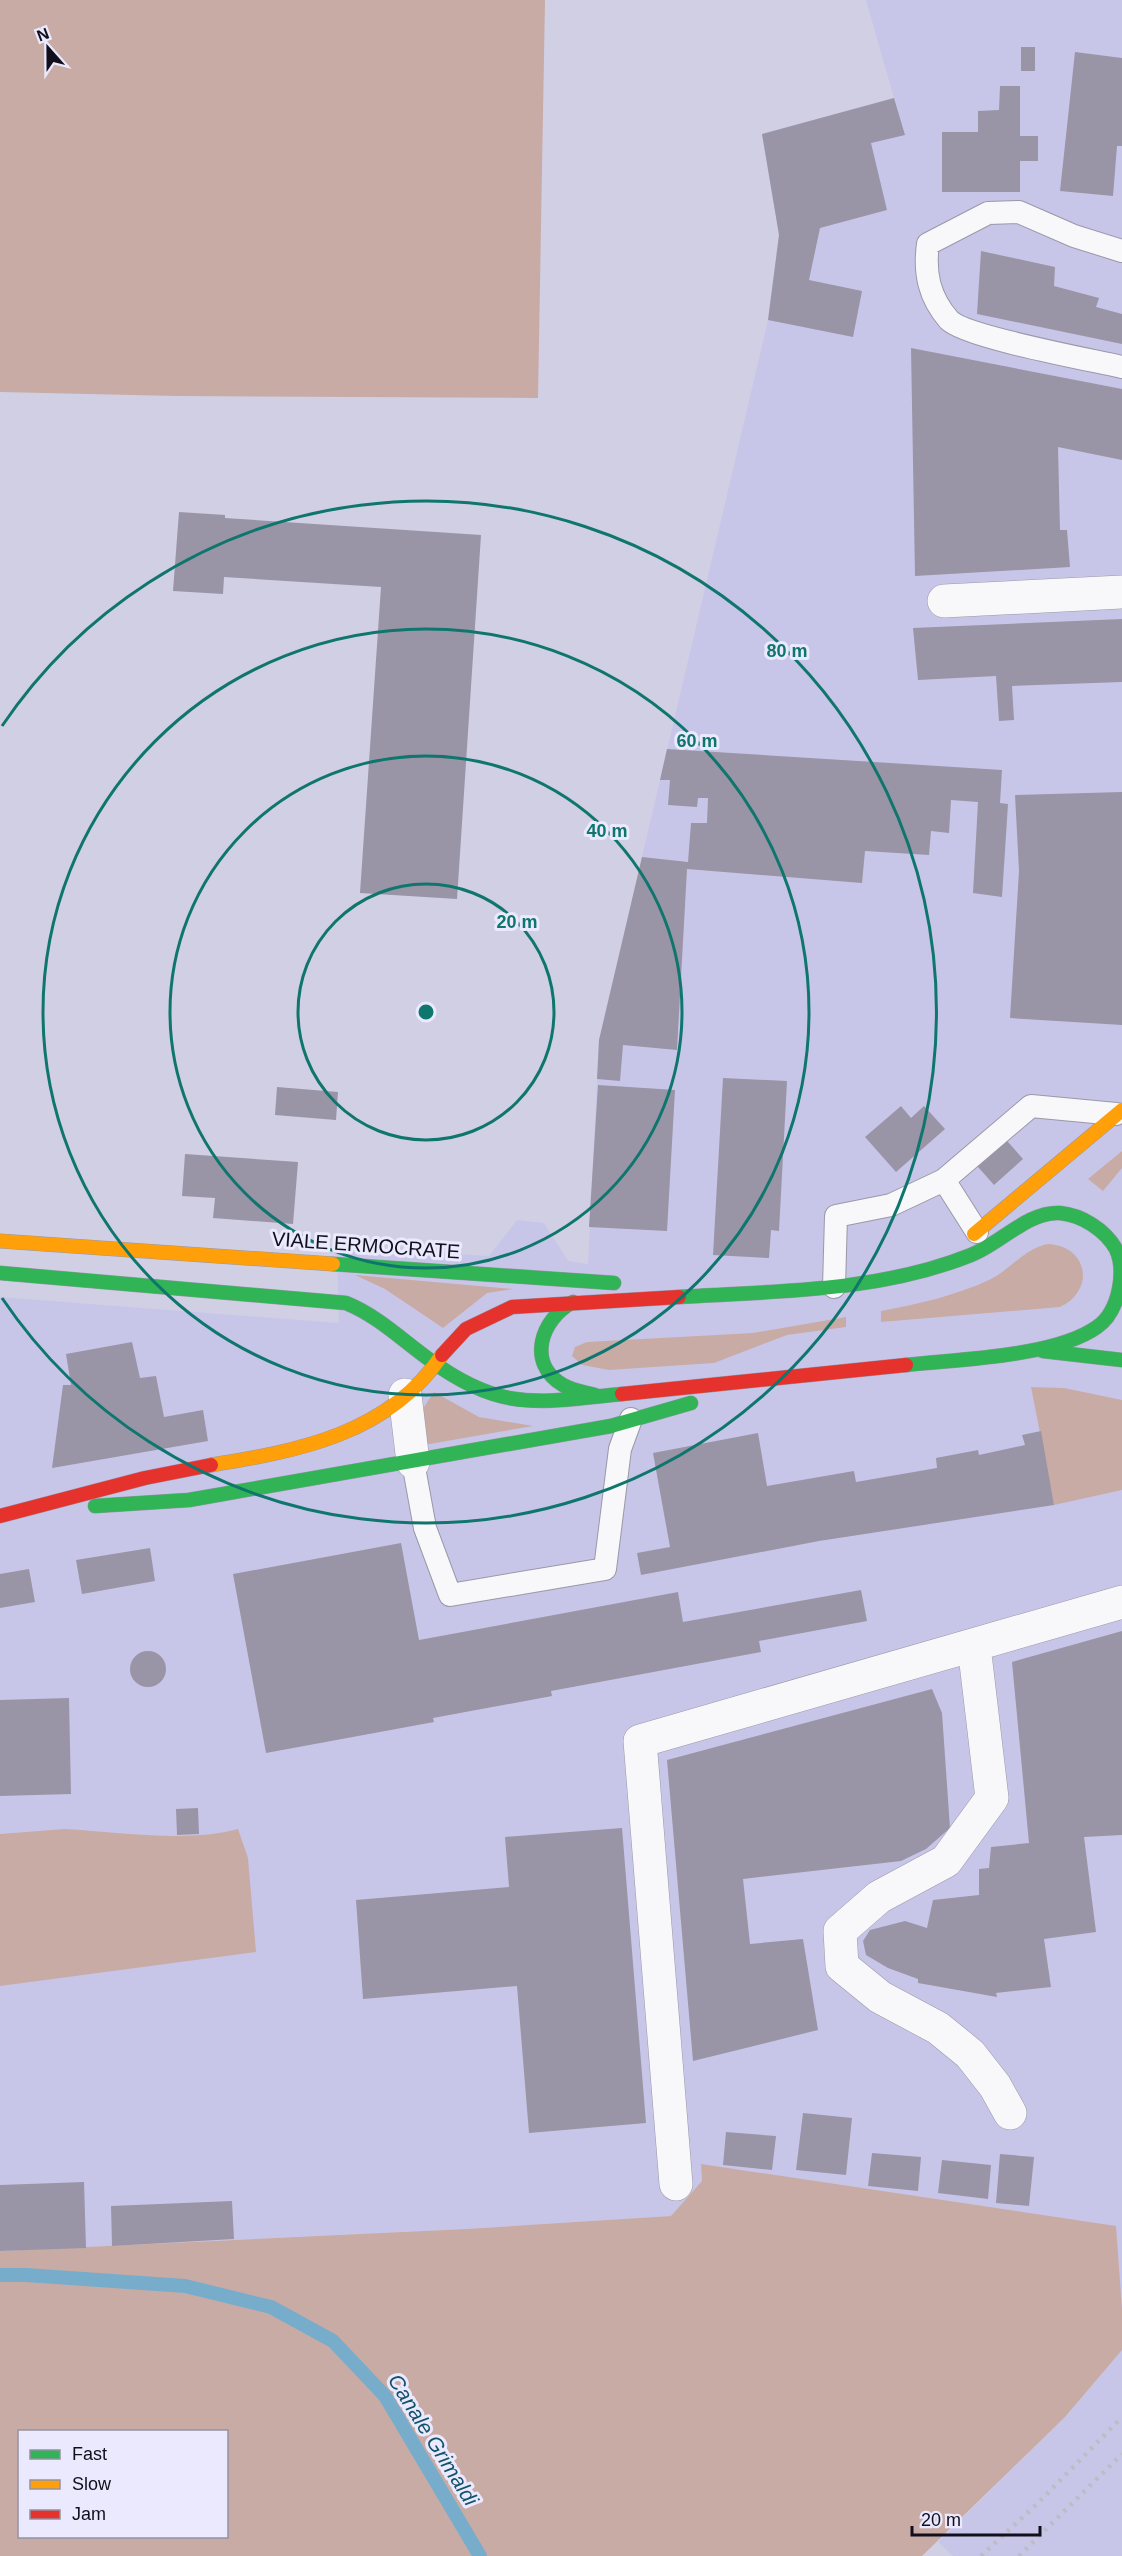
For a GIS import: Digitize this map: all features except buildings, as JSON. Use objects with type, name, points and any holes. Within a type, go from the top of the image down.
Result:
[{"type":"main road","points":[[922,1268],[977,1232],[1119,1112]]},
{"type":"main road","points":[[0,1516],[34,1510],[145,1478],[316,1446],[372,1420],[404,1385],[435,1364],[452,1340],[482,1319],[512,1307],[834,1287],[880,1281],[990,1246],[1018,1226],[1058,1213],[1091,1225],[1107,1237],[1121,1262]]},
{"type":"main road","points":[[0,1273],[346,1303],[368,1312],[435,1364],[470,1387],[506,1401],[532,1403],[768,1382],[1030,1349],[1087,1333],[1108,1318],[1116,1302],[1122,1237]]},
{"type":"main road","name":"VIALE ERMOCRATE","points":[[0,1241],[631,1285],[730,1294]]},
{"type":"main road","points":[[573,1302],[556,1311],[548,1320],[540,1340],[542,1359],[546,1368],[560,1383],[572,1390],[600,1396]]},
{"type":"main road","points":[[393,1332],[400,1353]]},
{"type":"main road","points":[[1030,1349],[1122,1360]]},
{"type":"main road","points":[[34,1510],[189,1500],[412,1462],[611,1426],[768,1382]]},
{"type":"street","points":[[944,602],[1122,592]]},
{"type":"street","points":[[404,1385],[412,1462]]},
{"type":"street","points":[[676,2184],[640,1741],[1122,1602]]},
{"type":"street","points":[[974,1646],[992,1798],[946,1861],[879,1897],[840,1931],[842,1966],[880,1997],[938,2028],[970,2054],[995,2086],[1010,2113]]},
{"type":"lane","points":[[1122,251],[1074,236],[1019,212],[988,213],[928,244],[925,266],[930,292],[951,322],[974,333],[1122,366]]},
{"type":"lane","points":[[834,1287],[836,1216],[891,1205],[944,1180],[1031,1106],[1119,1112]]},
{"type":"lane","points":[[944,1180],[977,1232]]},
{"type":"lane","points":[[412,1462],[425,1528],[450,1595],[605,1569],[620,1449],[631,1419]]},
{"type":"shaded area","points":[[0,0],[545,0],[538,398],[176,396],[0,392]]},
{"type":"shaded area","points":[[866,0],[1122,0],[1122,2309],[701,2165],[702,2181],[672,2216],[466,2229],[0,2251],[0,1297],[339,1323],[337,1246],[489,1256],[517,1220],[544,1223],[568,1261],[588,1264],[599,1040],[768,320],[779,235],[762,134],[894,98]]},
{"type":"shaded area","points":[[1122,1151],[1122,1168],[1103,1191],[1088,1179]]},
{"type":"shaded area","points":[[1048,1244],[1072,1252],[1079,1260],[1082,1270],[1083,1280],[1079,1290],[1060,1307],[881,1322],[881,1311],[936,1299],[976,1286],[997,1276],[1032,1250]]},
{"type":"shaded area","points":[[355,1275],[513,1289],[487,1293],[443,1328],[385,1289]]},
{"type":"shaded area","points":[[846,1317],[846,1327],[787,1335],[714,1363],[609,1370],[582,1365],[572,1356],[575,1347],[587,1342],[753,1333]]},
{"type":"shaded area","points":[[1031,1387],[1064,1388],[1122,1400],[1122,1490],[1054,1505]]},
{"type":"shaded area","points":[[434,1392],[479,1417],[533,1426],[424,1445],[420,1413]]},
{"type":"shaded area","points":[[65,1829],[175,1836],[238,1829],[248,1858],[256,1952],[0,1986],[0,1834]]},
{"type":"shaded area","points":[[701,2164],[1116,2226],[1122,2309],[1122,2350],[1065,2417],[922,2556],[0,2556],[0,2251],[466,2229],[671,2216],[702,2181]]},
{"type":"shaded area","points":[[1122,2350],[1122,2556],[953,2556],[938,2542],[1065,2417]]},
{"type":"waterway","name":"Canale Grimaldi","points":[[0,2275],[185,2286],[271,2307],[333,2341],[385,2396],[480,2556]]},
{"type":"railway","points":[[981,2556],[1040,2501],[1122,2417]]},
{"type":"railway","points":[[1019,2556],[1122,2454]]},
{"type":"traffic: fast","points":[[679,1297],[827,1288],[900,1276],[971,1255],[1025,1223],[1048,1214],[1068,1214],[1084,1220],[1106,1236],[1116,1249],[1121,1278],[1114,1305],[1102,1323],[1079,1337],[1032,1351],[906,1365]]},
{"type":"traffic: fast","points":[[333,1264],[614,1283]]},
{"type":"traffic: fast","points":[[0,1273],[346,1303],[379,1321],[430,1360],[479,1389],[522,1400],[544,1401],[622,1394]]},
{"type":"traffic: fast","points":[[573,1302],[553,1319],[546,1330],[541,1354],[544,1365],[551,1376],[563,1385],[595,1395]]},
{"type":"traffic: fast","points":[[1043,1351],[1122,1360]]},
{"type":"traffic: fast","points":[[95,1506],[189,1500],[611,1426],[691,1403]]},
{"type":"traffic: slow","points":[[974,1234],[1122,1110]]},
{"type":"traffic: slow","points":[[0,1241],[333,1264]]},
{"type":"traffic: slow","points":[[211,1465],[308,1445],[369,1421],[396,1404],[420,1382],[442,1355]]},
{"type":"traffic: jam","points":[[442,1355],[466,1329],[512,1307],[679,1297]]},
{"type":"traffic: jam","points":[[622,1394],[906,1365]]},
{"type":"traffic: jam","points":[[0,1516],[145,1478],[211,1465]]}]
